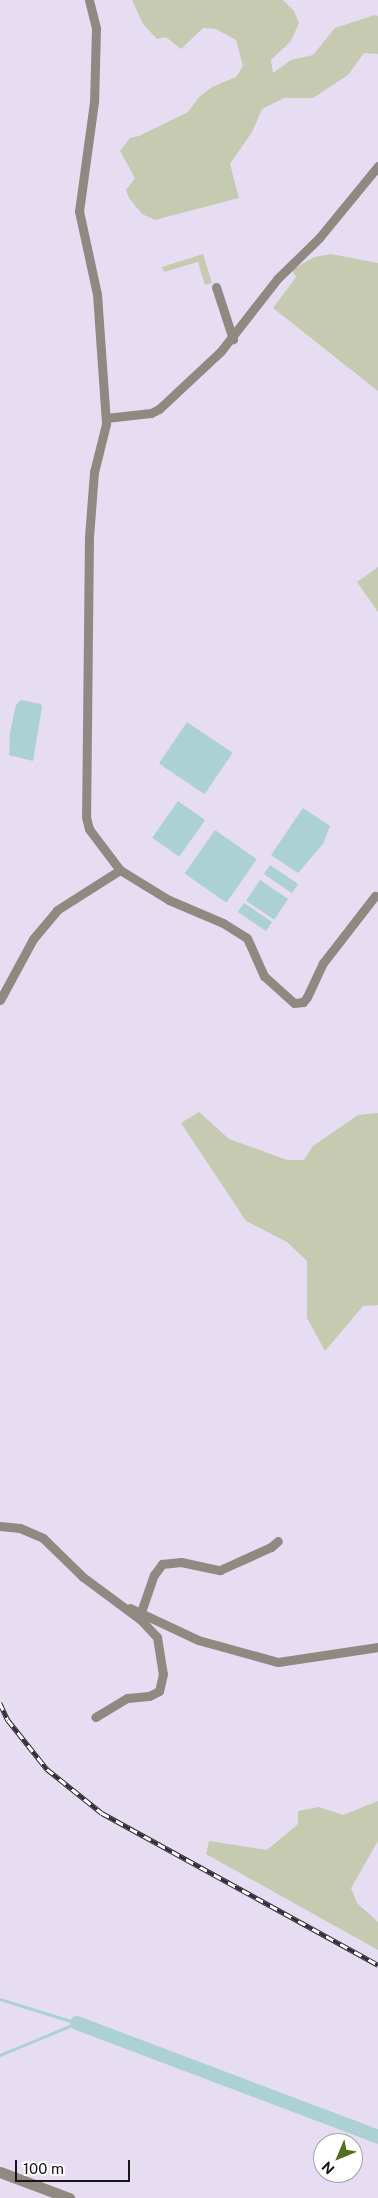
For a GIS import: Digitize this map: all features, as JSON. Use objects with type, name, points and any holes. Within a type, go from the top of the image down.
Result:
[{"type":"street","points":[[89,0],[96,28],[94,102],[79,212],[97,294],[106,418],[94,472],[89,537],[86,817],[89,829],[120,870],[170,900],[239,931],[247,938],[264,976],[281,996],[298,1004],[307,997],[322,963],[375,896]]},
{"type":"street","points":[[106,418],[151,413],[159,409],[233,339],[277,279],[319,238],[378,166]]},
{"type":"street","points":[[216,287],[233,339]]},
{"type":"street","points":[[0,1000],[33,939],[57,910],[120,870]]},
{"type":"street","points":[[0,1526],[20,1528],[43,1538],[83,1577],[125,1607],[157,1636],[162,1684],[156,1694],[127,1698],[95,1717]]},
{"type":"street","points":[[141,1612],[154,1575],[162,1564],[181,1562],[220,1570],[271,1547],[278,1540]]},
{"type":"street","points":[[125,1607],[141,1612],[198,1640],[278,1662],[378,1648]]},
{"type":"street","points":[[0,2172],[69,2198]]},
{"type":"shaded area","points":[[132,0],[283,0],[294,11],[299,23],[291,41],[271,60],[273,73],[291,60],[313,55],[335,28],[375,15],[378,16],[378,54],[364,53],[348,75],[313,98],[284,98],[262,109],[252,132],[230,164],[239,198],[155,220],[142,214],[129,198],[126,190],[135,178],[120,151],[130,138],[139,136],[188,112],[199,97],[212,87],[236,77],[243,66],[236,40],[216,29],[203,28],[181,49],[166,37],[157,39],[143,24]]},
{"type":"shaded area","points":[[203,254],[212,283],[205,285],[198,262],[164,272],[162,267]]},
{"type":"shaded area","points":[[331,254],[378,263],[378,391],[273,308],[296,277],[292,270],[314,257]]},
{"type":"shaded area","points":[[378,567],[378,612],[357,582]]},
{"type":"shaded area","points":[[21,700],[41,704],[42,707],[33,761],[9,755],[10,732],[16,705]]},
{"type":"shaded area","points":[[187,722],[233,753],[205,794],[159,763]]},
{"type":"shaded area","points":[[178,801],[205,820],[179,857],[152,838]]},
{"type":"shaded area","points":[[303,808],[330,826],[323,844],[298,873],[271,855]]},
{"type":"shaded area","points":[[215,830],[257,859],[226,903],[185,873]]},
{"type":"shaded area","points":[[270,865],[298,884],[292,893],[264,874]]},
{"type":"shaded area","points":[[260,880],[288,899],[274,920],[246,901]]},
{"type":"shaded area","points":[[244,903],[272,922],[266,931],[238,912]]},
{"type":"shaded area","points":[[199,1112],[229,1139],[287,1160],[304,1160],[313,1146],[358,1115],[378,1113],[378,1305],[363,1306],[325,1351],[307,1318],[307,1261],[287,1242],[246,1221],[181,1123]]},
{"type":"shaded area","points":[[378,1801],[378,1841],[351,1888],[357,1903],[378,1922],[378,1950],[206,1854],[209,1841],[267,1850],[298,1824],[298,1811],[319,1807],[343,1815]]},
{"type":"waterway","points":[[0,1999],[77,2023]]},
{"type":"waterway","points":[[0,2055],[77,2023]]},
{"type":"waterway","points":[[77,2023],[378,2137]]},
{"type":"railway","points":[[0,1703],[8,1720],[47,1769],[102,1813],[378,1965]]}]
